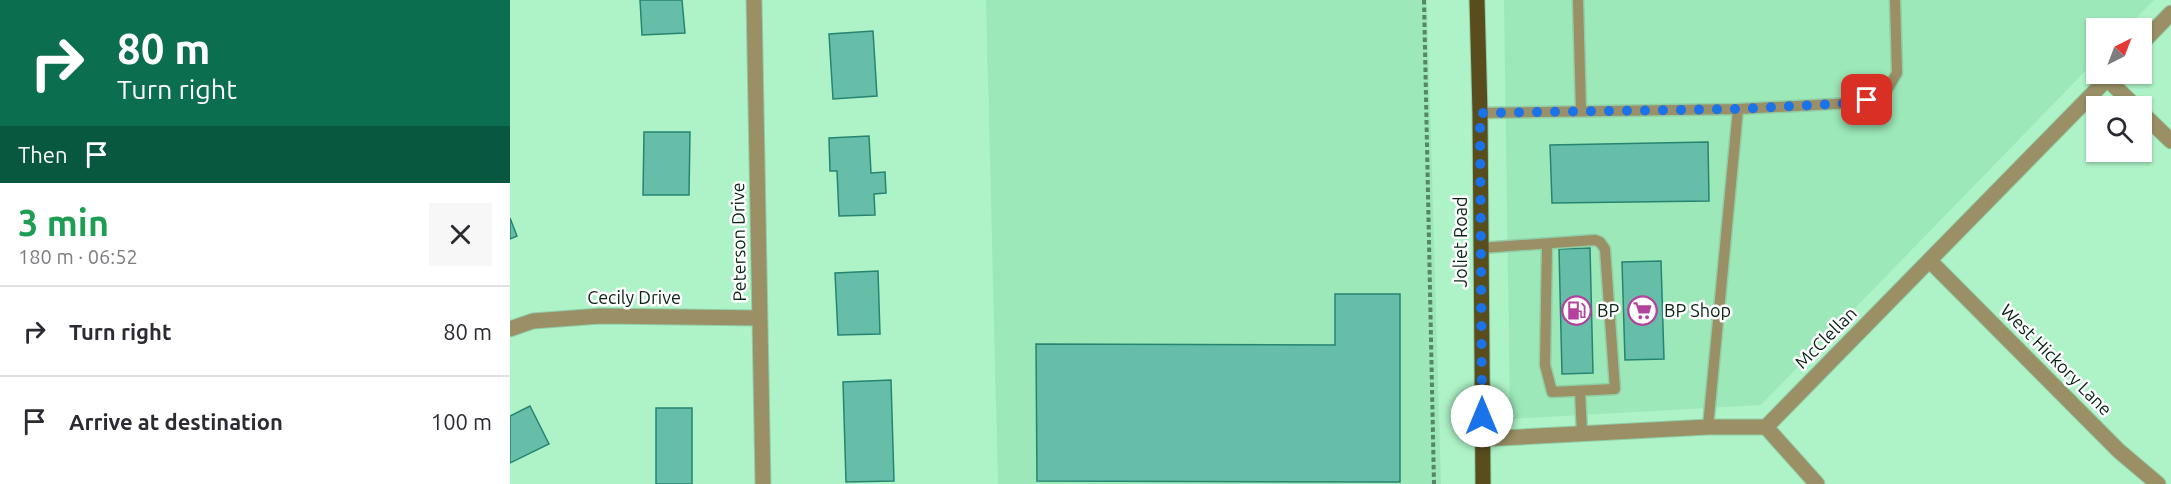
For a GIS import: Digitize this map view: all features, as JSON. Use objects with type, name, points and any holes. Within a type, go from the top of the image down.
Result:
[{"type":"main road","name":"Joliet Road","points":[[1477,0],[1483,484]]},
{"type":"street","name":"Peterson Drive","points":[[754,0],[763,484]]},
{"type":"street","points":[[2152,33],[2171,13]]},
{"type":"street","name":"McClellan","points":[[1766,427],[2102,84]]},
{"type":"street","points":[[2117,84],[2127,96]]},
{"type":"street","points":[[2152,123],[2171,141]]},
{"type":"street","name":"West Hickory Lane","points":[[1930,261],[2119,451],[2158,484]]},
{"type":"street","name":"Cecily Drive","points":[[510,329],[533,321],[600,316],[760,318]]},
{"type":"street","points":[[1482,440],[1708,427],[1766,427],[1817,484]]},
{"type":"lane","points":[[1578,0],[1581,111]]},
{"type":"lane","points":[[1480,113],[1738,109],[1852,103],[1883,97],[1897,73],[1895,0]]},
{"type":"lane","points":[[1708,427],[1738,109]]},
{"type":"lane","points":[[1481,248],[1595,240],[1600,242],[1605,249],[1615,389],[1552,392],[1545,365],[1547,245]]},
{"type":"lane","points":[[1580,391],[1582,434]]},
{"type":"path","points":[[1424,0],[1434,484]]},
{"type":"shaded area","points":[[986,0],[1427,0],[1441,484],[998,484]]},
{"type":"shaded area","points":[[1504,0],[2154,0],[2136,18],[2086,18],[2086,70],[1761,405],[1510,419]]},
{"type":"building","points":[[640,0],[682,0],[685,33],[642,35]]},
{"type":"building","points":[[873,31],[877,96],[833,99],[829,34]]},
{"type":"building","points":[[644,132],[690,132],[689,195],[643,195]]},
{"type":"building","points":[[869,136],[871,173],[885,172],[886,193],[874,194],[875,215],[839,216],[837,171],[830,171],[829,138]]},
{"type":"building","points":[[1708,142],[1709,201],[1552,203],[1550,145]]},
{"type":"building","points":[[510,218],[517,236],[510,239]]},
{"type":"building","name":"BP","points":[[1590,248],[1593,373],[1562,374],[1559,249]]},
{"type":"building","name":"BP Shop","points":[[1661,261],[1664,359],[1625,360],[1622,262]]},
{"type":"building","points":[[878,271],[880,334],[838,335],[835,273]]},
{"type":"building","points":[[1335,294],[1400,294],[1400,482],[1037,481],[1036,344],[1335,345]]},
{"type":"building","points":[[891,380],[894,481],[846,482],[843,382]]},
{"type":"building","points":[[530,406],[549,444],[510,463],[510,416]]},
{"type":"building","points":[[656,408],[692,408],[692,484],[656,484]]},
{"type":"place","name":"BP","points":[[1576,311]]},
{"type":"place","name":"BP Shop","points":[[1643,311]]},
{"type":"route","points":[[1482,416],[1480,113],[1738,109],[1852,103],[1867,100]]}]
